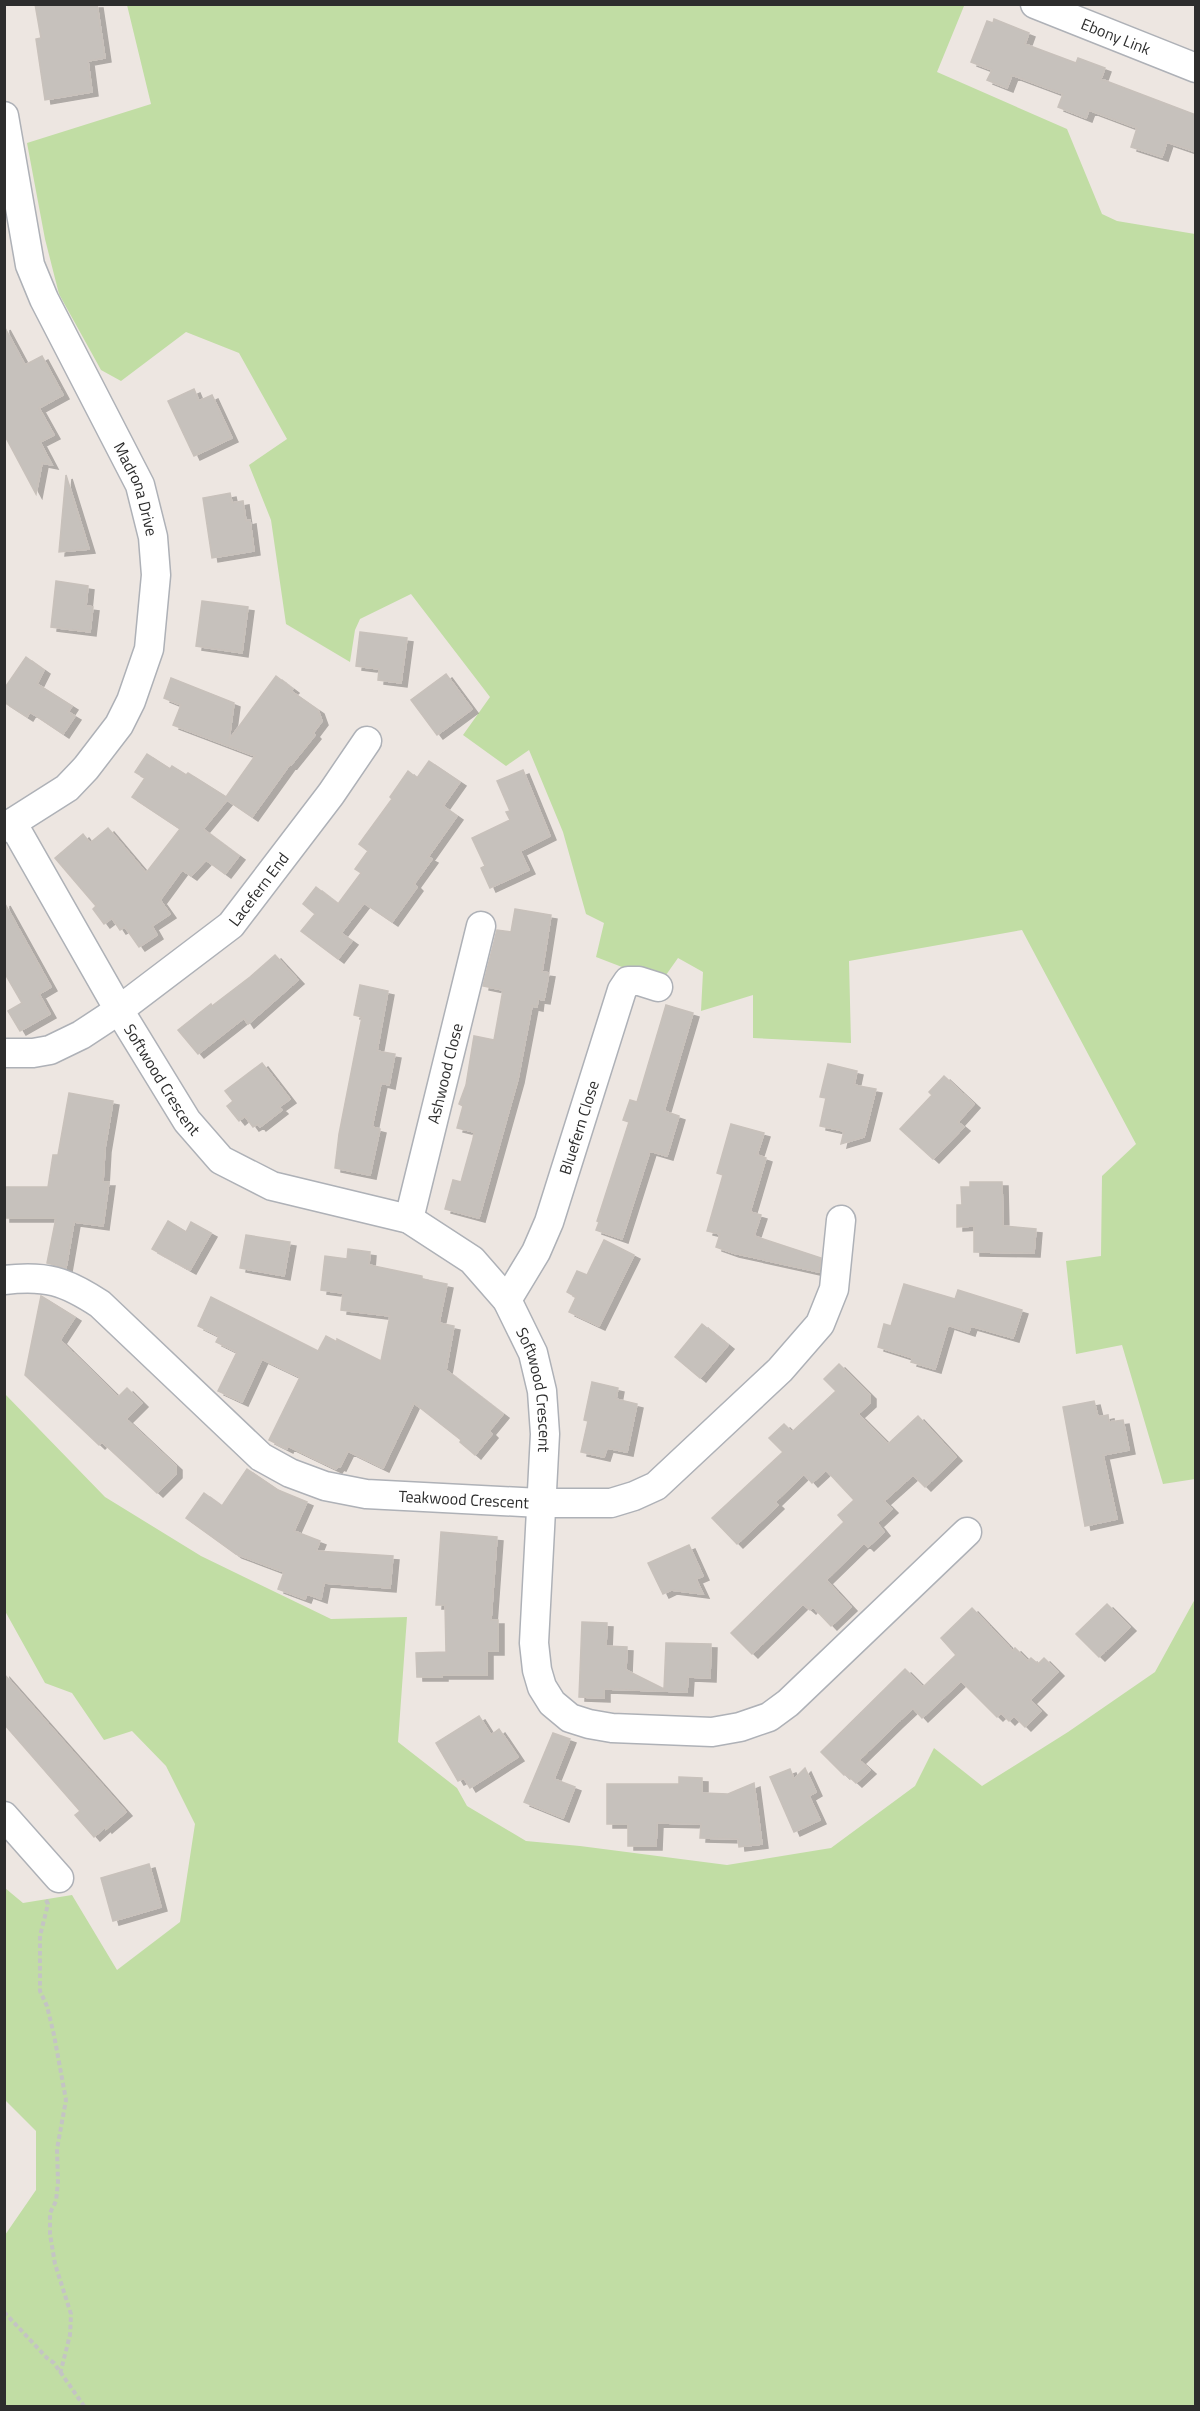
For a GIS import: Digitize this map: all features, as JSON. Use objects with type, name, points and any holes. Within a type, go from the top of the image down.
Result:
[{"type":"street","name":"Ebony Link","points":[[1035,4],[1196,68]]},
{"type":"street","name":"Madrona Drive","points":[[4,116],[30,265],[44,299],[140,485],[153,537],[156,575],[149,649],[131,701],[119,725],[86,768],[67,788],[9,826]]},
{"type":"street","name":"Lacefern End","points":[[4,1053],[33,1053],[50,1050],[81,1035],[119,1010],[231,925],[331,794],[367,741]]},
{"type":"street","name":"Softwood Crescent","points":[[9,826],[187,1121],[221,1160],[272,1186],[409,1219],[472,1260],[507,1300],[533,1353],[542,1391],[545,1434],[534,1643],[537,1670],[542,1687],[552,1703],[570,1718],[612,1728],[712,1732],[740,1727],[769,1717],[788,1703],[967,1532]]},
{"type":"street","name":"Ashwood Close","points":[[409,1219],[481,926]]},
{"type":"street","name":"Bluefern Close","points":[[507,1300],[536,1252],[549,1222],[622,990],[628,981],[658,987]]},
{"type":"street","name":"Teakwood Crescent","points":[[4,1280],[51,1279],[74,1287],[100,1304],[261,1457],[290,1473],[325,1486],[366,1494],[540,1503],[611,1503],[656,1486],[772,1378],[820,1324],[834,1289],[841,1220]]},
{"type":"street","points":[[4,1816],[52,1870]]},
{"type":"path","points":[[52,1870],[42,1887],[48,1904],[40,1936],[40,1991],[47,2006],[54,2035],[66,2100],[57,2149],[56,2202],[50,2214],[50,2234],[56,2264],[71,2314],[70,2335],[60,2374]]},
{"type":"path","points":[[4,2312],[54,2363],[84,2406]]},
{"type":"green space","points":[[127,5],[962,5],[964,6],[937,72],[1067,129],[1102,214],[1117,221],[1195,234],[1195,1479],[1163,1484],[1122,1345],[1076,1354],[1066,1261],[1101,1256],[1102,1176],[1136,1144],[1022,930],[849,961],[851,1043],[753,1038],[753,995],[701,1011],[703,972],[678,958],[661,982],[596,957],[604,923],[586,914],[563,832],[529,750],[506,766],[463,735],[490,697],[411,594],[360,619],[355,630],[350,662],[286,624],[271,520],[249,465],[287,439],[239,353],[186,332],[121,381],[101,370],[59,294],[45,239],[27,143],[151,104]]},
{"type":"green space","points":[[5,1394],[105,1497],[201,1556],[331,1619],[407,1617],[398,1742],[457,1788],[467,1806],[526,1841],[727,1865],[831,1848],[915,1786],[934,1748],[982,1786],[1068,1732],[1155,1672],[1195,1599],[1195,2406],[5,2406],[5,2235],[36,2190],[36,2131],[5,2100],[5,1888],[23,1903],[72,1895],[117,1970],[180,1922],[195,1824],[166,1766],[132,1731],[104,1740],[72,1693],[45,1683],[5,1611]]},
{"type":"building","points":[[35,4],[97,4],[105,58],[88,61],[92,92],[45,100],[36,39],[41,38]]},
{"type":"building","points":[[994,19],[1029,33],[1025,44],[1076,63],[1078,58],[1105,68],[1101,79],[1196,115],[1196,152],[1167,142],[1162,157],[1131,147],[1137,128],[1089,110],[1086,118],[1058,107],[1063,94],[1012,75],[1007,88],[987,80],[992,70],[971,62],[987,21],[993,23]]},
{"type":"building","points":[[4,326],[25,365],[42,356],[63,395],[39,408],[54,435],[40,442],[52,465],[42,463],[36,494],[4,434]]},
{"type":"building","points":[[194,389],[199,401],[212,395],[232,438],[194,456],[168,401]]},
{"type":"building","points":[[66,475],[89,549],[59,552]]},
{"type":"building","points":[[230,493],[232,503],[243,501],[246,521],[250,520],[254,551],[212,558],[203,498]]},
{"type":"building","points":[[56,581],[88,586],[86,606],[93,607],[90,632],[51,627]]},
{"type":"building","points":[[202,601],[248,607],[242,653],[196,646]]},
{"type":"building","points":[[360,632],[407,638],[401,683],[378,680],[379,669],[356,666]]},
{"type":"building","points":[[26,657],[44,670],[37,684],[72,706],[68,712],[75,716],[63,734],[30,712],[27,717],[4,702],[4,689]]},
{"type":"building","points":[[446,674],[472,709],[437,735],[411,700]]},
{"type":"building","points":[[276,676],[293,689],[291,691],[318,710],[322,721],[313,733],[315,735],[290,764],[252,817],[227,800],[203,829],[239,856],[225,874],[206,860],[191,876],[182,870],[160,900],[170,914],[152,926],[157,935],[139,947],[125,927],[120,930],[112,918],[104,924],[93,909],[96,906],[55,858],[83,834],[90,843],[108,828],[146,873],[180,829],[132,797],[145,778],[135,772],[147,754],[170,769],[172,766],[186,775],[188,773],[226,797],[255,756],[173,725],[181,705],[164,698],[171,678],[234,703],[229,740]]},
{"type":"building","points":[[429,761],[460,782],[443,806],[457,816],[428,857],[432,859],[414,884],[417,887],[392,922],[364,903],[341,933],[352,941],[338,959],[301,931],[315,914],[303,904],[316,887],[338,904],[361,873],[355,869],[368,851],[359,844],[392,799],[390,797],[408,771],[417,778]]},
{"type":"building","points":[[523,770],[550,836],[520,851],[529,870],[490,888],[481,868],[485,866],[472,838],[510,820],[506,812],[510,811],[497,781]]},
{"type":"building","points":[[4,902],[51,987],[39,994],[50,1014],[20,1031],[8,1011],[22,1003],[4,972]]},
{"type":"building","points":[[515,909],[551,915],[542,972],[549,973],[544,1000],[538,999],[537,1007],[532,1006],[518,1079],[479,1218],[445,1209],[453,1180],[461,1182],[473,1139],[474,1132],[457,1128],[463,1106],[459,1104],[466,1085],[474,1036],[494,1040],[503,990],[483,986],[497,930],[511,932]]},
{"type":"building","points":[[275,955],[298,980],[248,1024],[244,1018],[198,1054],[178,1030],[250,977]]},
{"type":"building","points":[[360,985],[388,991],[377,1051],[395,1054],[389,1085],[381,1083],[372,1127],[380,1129],[370,1175],[335,1168],[339,1134],[362,1017],[354,1015]]},
{"type":"building","points":[[666,1005],[693,1013],[664,1111],[679,1116],[667,1156],[650,1151],[622,1239],[596,1230],[599,1222],[597,1221],[629,1122],[623,1120],[630,1100],[637,1102]]},
{"type":"building","points":[[262,1063],[290,1099],[279,1107],[282,1110],[260,1127],[258,1124],[253,1127],[245,1116],[239,1121],[227,1106],[233,1101],[225,1091]]},
{"type":"building","points":[[828,1064],[857,1071],[854,1085],[876,1089],[864,1137],[841,1144],[844,1131],[820,1126],[826,1098],[820,1097]]},
{"type":"building","points":[[944,1076],[974,1104],[958,1122],[964,1127],[933,1159],[900,1129],[932,1095],[929,1092]]},
{"type":"building","points":[[69,1093],[113,1101],[105,1148],[103,1182],[109,1182],[103,1226],[74,1222],[66,1268],[47,1263],[56,1218],[4,1218],[4,1187],[48,1187],[53,1155],[58,1155]]},
{"type":"building","points":[[731,1124],[764,1133],[757,1155],[766,1158],[750,1212],[761,1215],[754,1236],[821,1258],[819,1272],[733,1253],[716,1247],[720,1234],[707,1231],[723,1175],[717,1173]]},
{"type":"building","points":[[970,1182],[1002,1182],[1003,1226],[1036,1229],[1034,1253],[974,1252],[974,1226],[957,1227],[957,1205],[962,1205],[961,1187],[970,1187]]},
{"type":"building","points":[[168,1221],[186,1232],[191,1222],[211,1233],[190,1270],[152,1249]]},
{"type":"building","points":[[246,1235],[290,1242],[284,1276],[240,1268]]},
{"type":"building","points":[[604,1240],[634,1255],[599,1326],[569,1312],[576,1297],[567,1292],[577,1271],[587,1275]]},
{"type":"building","points":[[348,1249],[370,1252],[369,1265],[422,1276],[422,1279],[447,1284],[439,1323],[454,1326],[446,1370],[503,1414],[489,1431],[492,1434],[475,1455],[460,1442],[461,1440],[414,1403],[383,1468],[348,1451],[340,1467],[336,1469],[288,1446],[287,1449],[269,1440],[300,1377],[262,1359],[242,1402],[218,1391],[237,1352],[216,1342],[219,1336],[198,1326],[211,1297],[318,1351],[326,1336],[337,1342],[337,1339],[381,1361],[390,1316],[341,1310],[343,1293],[321,1290],[325,1256],[347,1259]]},
{"type":"building","points":[[904,1284],[955,1299],[958,1290],[1022,1310],[1013,1338],[971,1326],[969,1332],[948,1325],[935,1369],[911,1362],[913,1358],[878,1347],[884,1324],[891,1326]]},
{"type":"building","points":[[41,1296],[75,1317],[60,1340],[118,1397],[127,1388],[142,1403],[126,1419],[176,1466],[176,1474],[157,1493],[102,1442],[99,1445],[25,1375]]},
{"type":"building","points":[[702,1324],[728,1345],[700,1378],[675,1357]]},
{"type":"building","points":[[839,1364],[870,1395],[870,1403],[858,1414],[888,1444],[918,1416],[956,1457],[925,1487],[913,1475],[884,1501],[892,1509],[877,1523],[884,1532],[868,1547],[864,1543],[826,1580],[851,1607],[831,1626],[813,1607],[810,1610],[803,1604],[752,1654],[731,1633],[844,1522],[838,1515],[854,1500],[826,1470],[812,1483],[804,1474],[775,1502],[778,1505],[737,1544],[712,1518],[783,1452],[769,1438],[784,1424],[792,1432],[836,1391],[824,1379]]},
{"type":"building","points":[[592,1382],[618,1388],[616,1399],[637,1404],[627,1452],[607,1448],[604,1457],[581,1452],[588,1421],[584,1420]]},
{"type":"building","points":[[1094,1401],[1098,1417],[1108,1415],[1109,1422],[1123,1420],[1129,1450],[1103,1455],[1117,1519],[1085,1526],[1063,1407]]},
{"type":"building","points":[[247,1469],[278,1490],[307,1502],[294,1531],[320,1541],[316,1551],[393,1556],[390,1588],[324,1583],[321,1599],[307,1594],[305,1599],[278,1589],[284,1572],[236,1554],[186,1518],[204,1493],[222,1506]]},
{"type":"building","points":[[441,1532],[497,1537],[491,1620],[498,1620],[498,1651],[487,1651],[487,1675],[417,1677],[416,1653],[446,1652],[445,1605],[436,1605]]},
{"type":"building","points":[[689,1545],[703,1576],[696,1579],[703,1594],[671,1590],[663,1594],[648,1563]]},
{"type":"building","points":[[1107,1604],[1130,1627],[1099,1657],[1076,1634]]},
{"type":"building","points":[[972,1608],[1013,1651],[1015,1648],[1028,1661],[1031,1658],[1038,1664],[1044,1658],[1058,1672],[1030,1700],[1041,1711],[1025,1727],[1014,1716],[1009,1721],[1001,1713],[997,1717],[961,1681],[922,1718],[913,1708],[897,1723],[859,1760],[870,1770],[856,1783],[845,1773],[844,1775],[821,1752],[905,1669],[923,1687],[956,1655],[941,1638]]},
{"type":"building","points":[[582,1622],[607,1623],[606,1646],[627,1647],[626,1670],[664,1689],[666,1643],[711,1644],[710,1678],[688,1677],[687,1692],[604,1689],[604,1698],[579,1697]]},
{"type":"building","points":[[4,1674],[126,1812],[94,1837],[75,1815],[80,1811],[4,1724]]},
{"type":"building","points":[[479,1716],[491,1735],[499,1729],[518,1757],[470,1788],[464,1778],[458,1781],[436,1743]]},
{"type":"building","points":[[553,1733],[570,1739],[554,1779],[575,1787],[563,1818],[524,1802]]},
{"type":"building","points":[[805,1768],[816,1792],[809,1796],[820,1820],[794,1832],[770,1777],[790,1769],[794,1779]]},
{"type":"building","points":[[679,1777],[702,1778],[702,1793],[728,1794],[754,1783],[762,1844],[739,1847],[738,1839],[700,1838],[701,1824],[657,1823],[656,1846],[628,1846],[628,1824],[607,1824],[607,1784],[679,1784]]},
{"type":"building","points":[[149,1864],[161,1907],[113,1921],[101,1878]]}]
